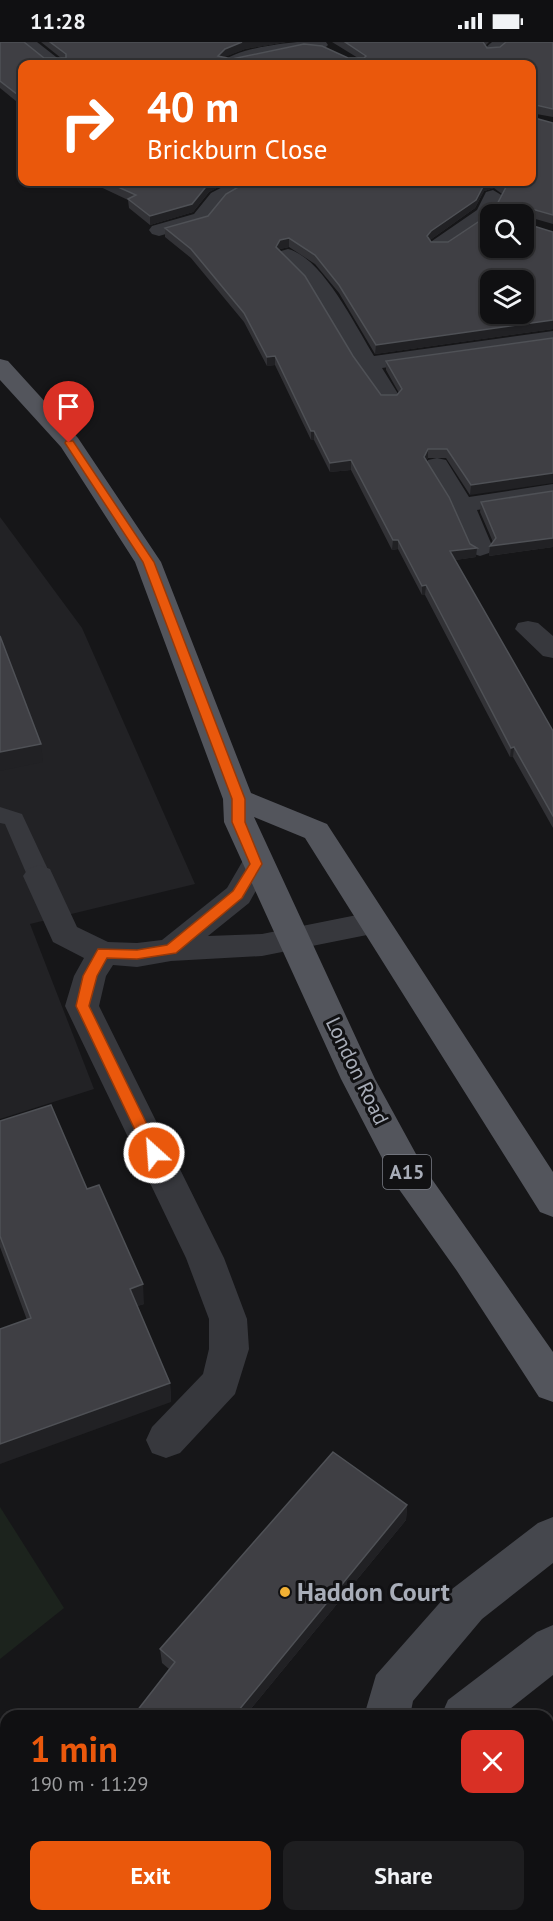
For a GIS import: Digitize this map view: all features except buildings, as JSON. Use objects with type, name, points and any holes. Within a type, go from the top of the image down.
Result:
[{"type":"main road","name":"London Road","points":[[0,366],[69,443],[148,562],[238,799],[238,822],[358,1079],[409,1175],[470,1260],[553,1385]]},
{"type":"main road","points":[[238,799],[316,831],[372,923],[553,1203]]},
{"type":"street","points":[[26,42],[51,60]]},
{"type":"street","points":[[238,60],[277,50],[320,44],[337,56]]},
{"type":"street","points":[[159,230],[201,218],[218,197],[237,186]]},
{"type":"street","points":[[439,245],[480,215]]},
{"type":"street","points":[[288,255],[315,279],[366,364],[389,397]]},
{"type":"street","points":[[366,364],[553,338]]},
{"type":"street","points":[[437,465],[462,505],[480,548]]},
{"type":"street","points":[[462,505],[553,491]]},
{"type":"street","points":[[528,629],[553,650]]},
{"type":"street","points":[[171,950],[237,895],[256,864]]},
{"type":"street","points":[[39,876],[64,934],[103,952],[137,955],[171,950],[262,945],[372,923]]},
{"type":"street","points":[[103,952],[90,976],[82,1006],[205,1258],[228,1319],[229,1349],[220,1382],[166,1440]]},
{"type":"street","points":[[388,1710],[392,1691],[467,1604],[553,1537]]},
{"type":"street","points":[[472,1710],[553,1647]]},
{"type":"lane","points":[[0,815],[14,819],[39,876]]},
{"type":"shaded area","points":[[0,517],[82,628],[195,884],[30,924],[94,1089],[0,1119]]},
{"type":"shaded area","points":[[0,1507],[64,1608],[0,1659]]},
{"type":"place","name":"Haddon Court","points":[[285,1592]]},
{"type":"route","points":[[69,443],[148,562],[238,799],[238,822],[256,864],[237,895],[171,950],[137,955],[103,952],[90,976],[82,1006],[154,1153]]}]
